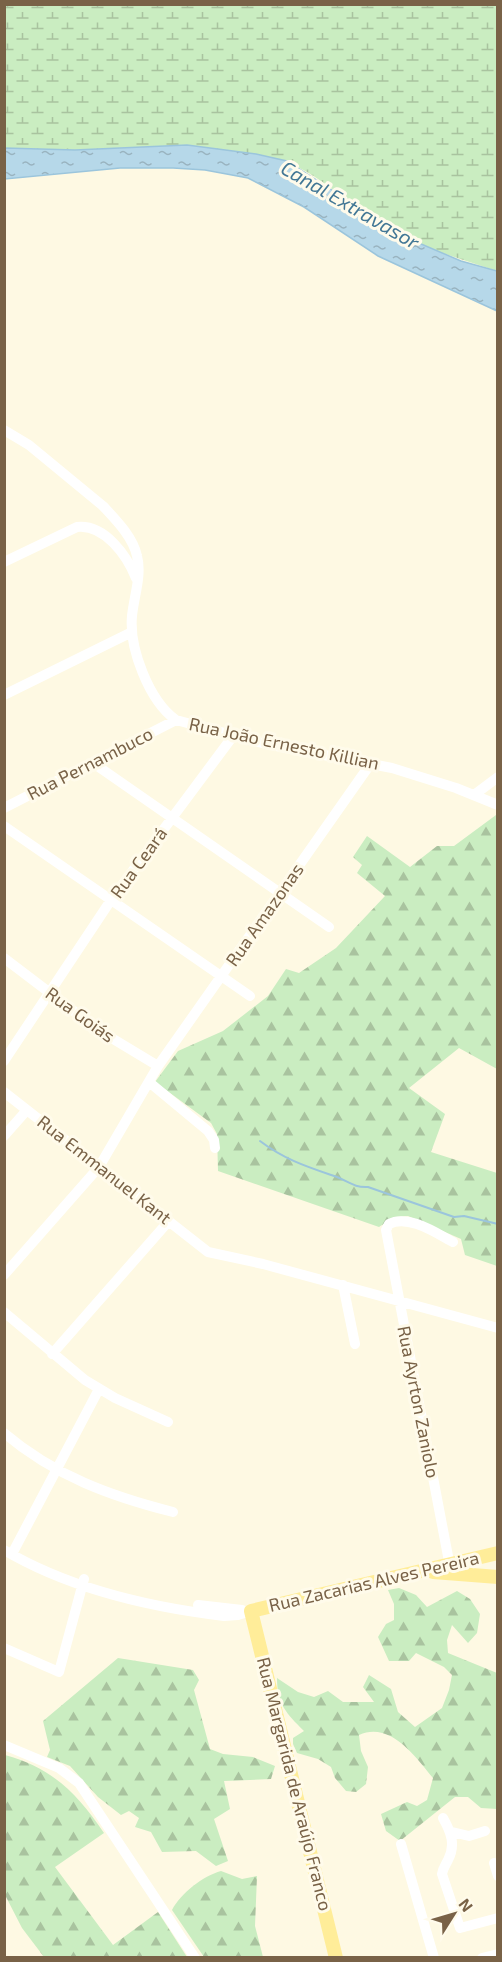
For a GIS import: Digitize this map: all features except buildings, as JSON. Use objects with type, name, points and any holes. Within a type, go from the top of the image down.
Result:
[{"type":"main road","name":"Rua Zacarias Alves Pereira","points":[[450,1569],[493,1554]]},
{"type":"main road","points":[[493,1554],[496,1565],[494,1577]]},
{"type":"main road","name":"Rua Zacarias Alves Pereira","points":[[251,1611],[419,1571],[450,1569],[494,1577]]},
{"type":"main road","name":"Rua Margarida de Araújo Franco","points":[[251,1611],[336,1958]]},
{"type":"street","name":"Rua João Ernesto Killian","points":[[6,433],[29,444],[114,518],[134,546],[139,566],[132,632],[139,661],[151,688],[161,707],[176,720],[233,736],[425,777],[498,805]]},
{"type":"street","points":[[4,562],[83,526],[98,531],[117,548],[132,568],[138,581]]},
{"type":"street","points":[[4,695],[132,632]]},
{"type":"street","name":"Rua Pernambuco","points":[[4,808],[176,720]]},
{"type":"street","name":"Rua Ceará","points":[[4,1061],[111,900],[233,736]]},
{"type":"street","points":[[93,763],[329,927]]},
{"type":"street","name":"Rua Amazonas","points":[[4,1275],[99,1167],[158,1066],[371,764]]},
{"type":"street","points":[[474,795],[498,777]]},
{"type":"street","points":[[4,826],[250,996]]},
{"type":"street","name":"Rua Goiás","points":[[4,958],[100,1031],[158,1066]]},
{"type":"street","points":[[149,1082],[208,1131],[214,1140],[215,1148]]},
{"type":"street","name":"Rua Emmanuel Kant","points":[[4,1092],[203,1249],[214,1254],[263,1263],[343,1285]]},
{"type":"street","points":[[4,1136],[27,1110]]},
{"type":"street","points":[[52,1354],[168,1221]]},
{"type":"street","name":"Rua Ayrton Zaniolo","points":[[450,1569],[386,1230],[389,1224],[402,1221],[423,1227],[453,1242]]},
{"type":"street","points":[[355,1344],[343,1285],[498,1328]]},
{"type":"street","points":[[4,1312],[52,1354],[99,1389],[168,1422]]},
{"type":"street","points":[[11,1551],[99,1389]]},
{"type":"street","points":[[4,1433],[57,1469],[106,1493],[173,1512]]},
{"type":"street","name":"Rua Zacarias Alves Pereira","points":[[4,1541],[11,1551],[50,1565],[83,1582],[195,1605],[251,1611]]},
{"type":"street","points":[[4,1648],[59,1672],[83,1582]]},
{"type":"street","points":[[4,1745],[48,1762],[71,1775],[87,1792],[195,1958]]},
{"type":"street","points":[[443,1818],[452,1832],[451,1852],[442,1874],[460,1928],[498,1918]]},
{"type":"street","points":[[452,1832],[469,1836],[484,1832]]},
{"type":"street","points":[[401,1844],[434,1958]]},
{"type":"street","points":[[494,1863],[498,1876]]},
{"type":"street","points":[[482,1958],[498,1954]]},
{"type":"green space","points":[[4,5],[497,5],[497,271],[445,254],[394,232],[307,172],[277,159],[187,145],[75,150],[5,148]]},
{"type":"green space","points":[[496,815],[497,1069],[459,1048],[409,1088],[445,1114],[431,1152],[497,1173],[497,1266],[465,1255],[461,1239],[408,1216],[394,1217],[379,1227],[218,1171],[217,1134],[211,1123],[155,1082],[178,1051],[223,1031],[268,996],[286,969],[299,973],[336,948],[385,896],[357,873],[362,865],[353,857],[367,836],[410,867],[437,846],[454,846]]},
{"type":"green space","points":[[399,1588],[416,1595],[427,1607],[457,1591],[470,1599],[480,1614],[477,1633],[468,1643],[452,1625],[447,1640],[448,1653],[497,1673],[497,1809],[481,1808],[468,1797],[455,1797],[400,1841],[386,1831],[381,1814],[407,1802],[417,1806],[427,1800],[433,1778],[401,1743],[381,1733],[370,1732],[359,1735],[361,1751],[368,1767],[366,1784],[356,1792],[346,1791],[335,1778],[331,1767],[318,1759],[297,1753],[293,1738],[304,1731],[284,1708],[277,1687],[277,1678],[298,1692],[314,1697],[328,1691],[343,1702],[374,1702],[363,1687],[369,1675],[391,1689],[398,1712],[415,1727],[442,1708],[452,1675],[444,1667],[416,1653],[409,1661],[389,1661],[378,1637],[386,1624],[394,1620],[394,1604],[388,1590]]},
{"type":"green space","points":[[118,1658],[193,1670],[199,1680],[194,1690],[210,1749],[223,1754],[253,1757],[275,1766],[271,1779],[224,1781],[230,1809],[214,1819],[228,1861],[216,1866],[196,1851],[162,1852],[151,1832],[135,1827],[139,1818],[129,1811],[121,1815],[98,1797],[70,1766],[47,1757],[50,1750],[43,1721]]},
{"type":"green space","points":[[5,1755],[36,1767],[62,1784],[84,1806],[104,1833],[55,1867],[113,1945],[158,1912],[187,1957],[44,1957],[22,1928],[5,1895]]},
{"type":"green space","points":[[221,1871],[242,1879],[257,1876],[255,1926],[263,1957],[204,1957],[172,1910],[193,1886]]},
{"type":"water","name":"Canal Extravasor","points":[[187,145],[256,154],[287,161],[393,232],[461,261],[497,271],[497,311],[378,256],[304,207],[248,178],[205,170],[120,168],[5,179],[5,148],[75,150]]},
{"type":"waterway","points":[[260,1141],[288,1158],[356,1186],[368,1187],[454,1217],[464,1216],[498,1224]]}]
